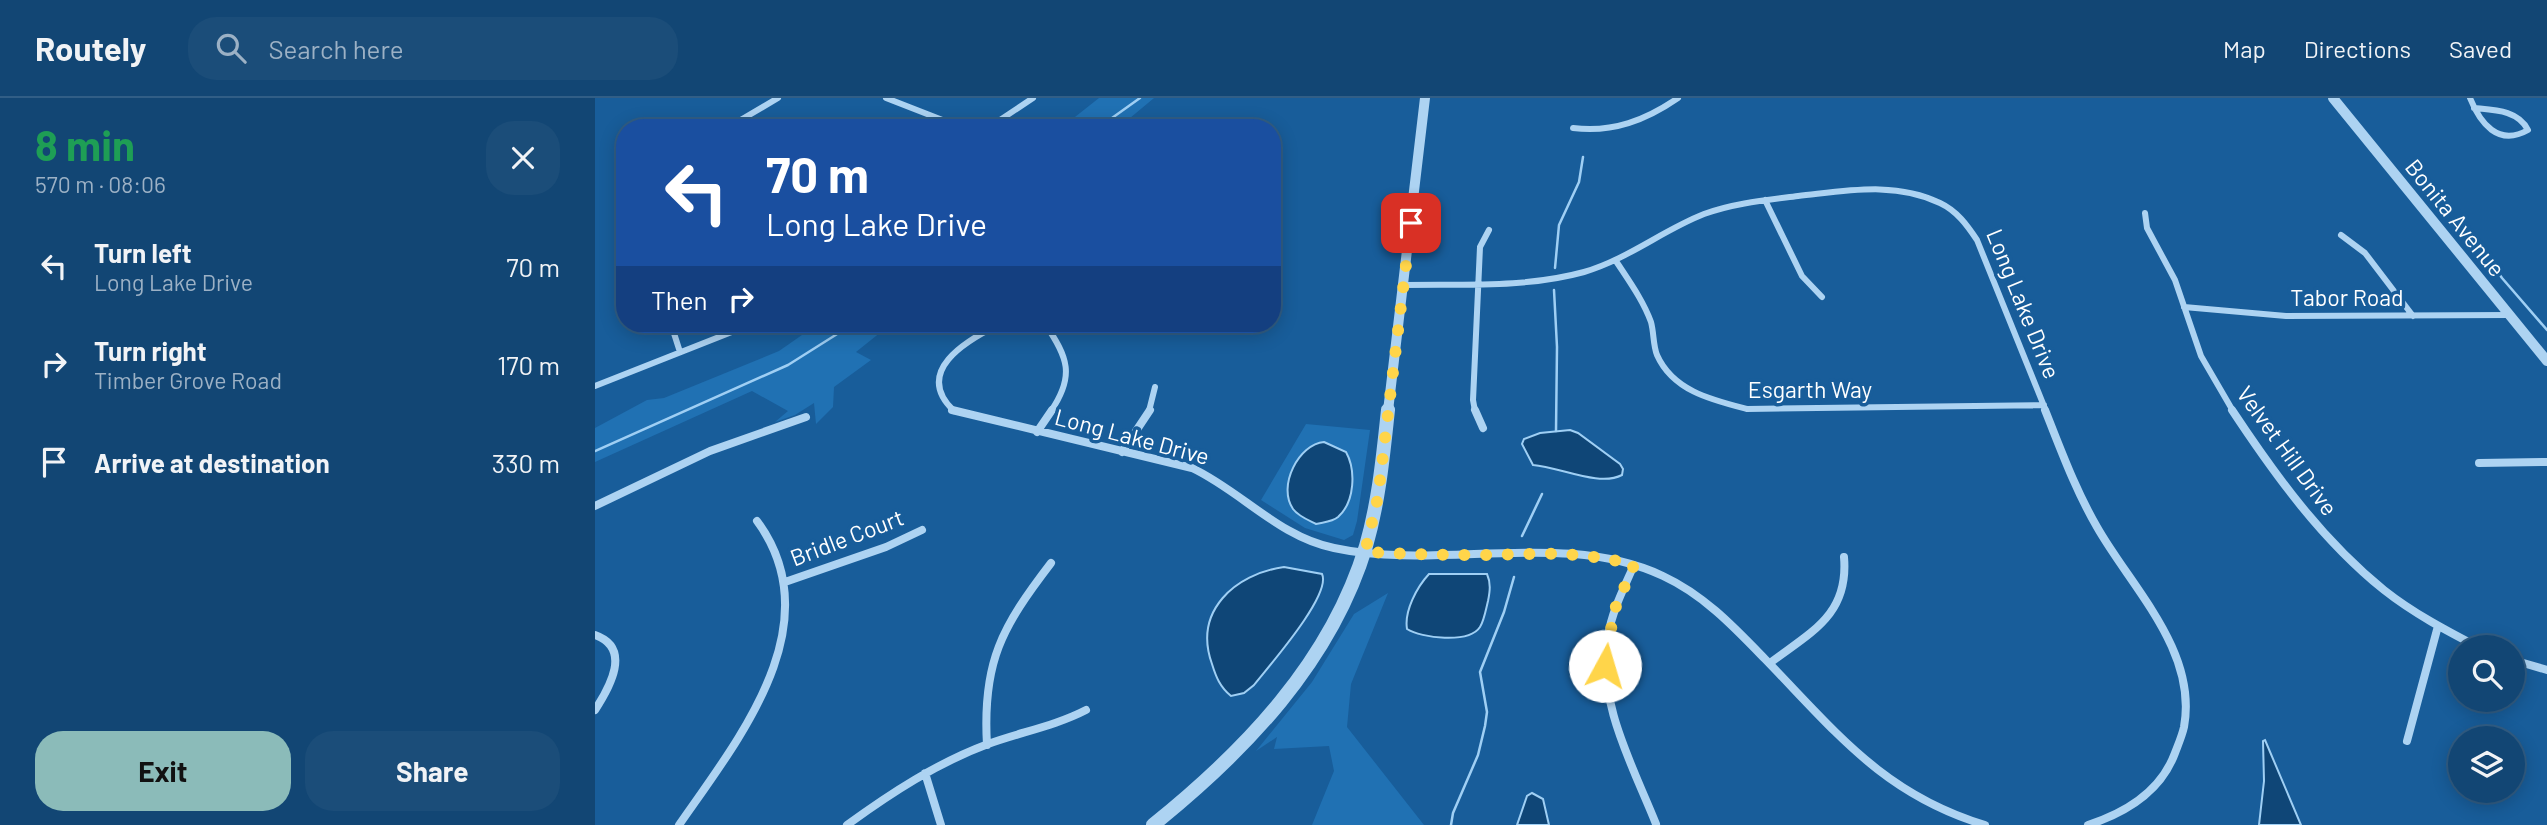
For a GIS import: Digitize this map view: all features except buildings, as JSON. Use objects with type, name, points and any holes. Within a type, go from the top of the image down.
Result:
[{"type":"street","points":[[744,119],[778,98]]},
{"type":"street","points":[[886,98],[940,119]]},
{"type":"street","points":[[1002,119],[1033,98]]},
{"type":"street","points":[[1153,825],[1239,748],[1298,682],[1339,616],[1365,552],[1378,497],[1425,98]]},
{"type":"street","points":[[1573,128],[1597,130],[1630,124],[1655,114],[1678,98]]},
{"type":"street","name":"Bonita Avenue","points":[[2333,98],[2547,361]]},
{"type":"street","points":[[2470,98],[2474,108],[2479,120],[2495,131],[2515,135],[2528,130],[2525,124],[2511,114],[2474,108]]},
{"type":"street","name":"Long Lake Drive","points":[[1404,285],[1552,279],[1616,261],[1700,216],[1765,200],[1885,187],[1929,197],[1953,210],[1971,229],[1977,240],[2087,511],[2165,631],[2179,666],[2183,687],[2182,729],[2176,754],[2151,790],[2134,804],[2115,815],[2088,825]]},
{"type":"street","points":[[1765,200],[1802,276],[1822,297]]},
{"type":"street","name":"Velvet Hill Drive","points":[[2145,213],[2145,226],[2168,265],[2201,356],[2227,402],[2310,520],[2359,570],[2390,595],[2455,635]]},
{"type":"street","points":[[1483,428],[1476,417],[1473,400],[1480,247],[1489,230]]},
{"type":"street","points":[[2341,235],[2365,253],[2413,316]]},
{"type":"street","name":"Esgarth Way","points":[[1616,261],[1641,298],[1662,363],[1689,390],[1717,403],[1747,409],[2044,405]]},
{"type":"street","name":"Tabor Road","points":[[2184,307],[2286,316],[2510,316]]},
{"type":"street","points":[[674,333],[680,352]]},
{"type":"street","points":[[595,386],[729,333]]},
{"type":"street","name":"Long Lake Drive","points":[[981,333],[970,338],[951,354],[939,381],[944,403],[955,412],[1207,474],[1295,536],[1326,547],[1365,552],[1455,555],[1558,552],[1601,557],[1634,565],[1668,578],[1704,601],[1884,776],[1928,804],[1985,825]]},
{"type":"street","points":[[1037,432],[1057,404],[1067,378],[1066,357],[1051,333]]},
{"type":"street","points":[[1122,452],[1152,407],[1155,387]]},
{"type":"street","points":[[595,506],[711,451],[806,417]]},
{"type":"street","points":[[2479,463],[2547,462]]},
{"type":"street","points":[[679,825],[741,732],[767,683],[781,640],[786,605],[785,582],[779,558],[757,521]]},
{"type":"street","name":"Bridle Court","points":[[785,582],[894,544],[922,530]]},
{"type":"street","points":[[1770,663],[1835,610],[1846,587],[1844,557]]},
{"type":"street","points":[[986,745],[984,695],[994,653],[1011,617],[1051,563]]},
{"type":"street","points":[[1634,565],[1614,611],[1605,666],[1615,716],[1656,824]]},
{"type":"street","points":[[2407,741],[2438,626]]},
{"type":"street","points":[[595,635],[610,642],[615,666],[611,684],[595,710]]},
{"type":"street","points":[[2525,664],[2547,670]]},
{"type":"street","points":[[847,825],[925,774],[986,745],[1065,722],[1086,710]]},
{"type":"street","points":[[925,774],[941,825]]},
{"type":"shaded area","points":[[1099,98],[1154,98],[1129,119],[1072,119]]},
{"type":"shaded area","points":[[798,333],[880,333],[856,352],[871,360],[834,387],[833,407],[816,424],[814,403],[795,415],[775,422],[788,411],[752,391],[595,462],[595,428],[647,400],[664,398],[779,351],[802,335]]},
{"type":"shaded area","points":[[1306,424],[1370,430],[1357,521],[1353,535],[1344,540],[1305,528],[1261,500]]},
{"type":"shaded area","points":[[1570,430],[1620,464],[1622,475],[1613,478],[1591,478],[1533,465],[1522,444],[1524,439],[1540,433]]},
{"type":"shaded area","points":[[1324,442],[1346,452],[1351,468],[1352,486],[1344,511],[1331,521],[1316,524],[1293,509],[1289,500],[1289,478],[1306,450]]},
{"type":"shaded area","points":[[1284,567],[1322,574],[1323,584],[1318,598],[1297,631],[1254,685],[1244,693],[1231,696],[1217,677],[1208,645],[1208,627],[1214,612],[1223,598],[1249,578]]},
{"type":"shaded area","points":[[1429,574],[1487,574],[1490,587],[1480,627],[1466,636],[1445,638],[1423,635],[1407,629],[1407,615],[1412,600]]},
{"type":"shaded area","points":[[1388,593],[1351,684],[1347,727],[1424,825],[1312,825],[1334,771],[1329,746],[1274,749],[1277,737],[1256,751],[1312,682],[1354,614]]},
{"type":"shaded area","points":[[2265,740],[2301,825],[2259,825]]},
{"type":"shaded area","points":[[1532,793],[1543,799],[1549,825],[1517,825],[1527,796]]},
{"type":"waterway","points":[[1111,119],[1140,98]]},
{"type":"waterway","points":[[1555,268],[1559,225],[1579,182],[1583,157]]},
{"type":"waterway","points":[[2474,239],[2502,278],[2547,330]]},
{"type":"waterway","points":[[1554,290],[1557,347],[1556,431]]},
{"type":"waterway","points":[[595,451],[788,365],[839,333]]},
{"type":"waterway","points":[[1522,536],[1542,494]]},
{"type":"waterway","points":[[1451,825],[1453,813],[1478,755],[1485,726],[1487,712],[1480,672],[1504,612],[1514,577]]},
{"type":"route","points":[[1411,223],[1378,497],[1365,552],[1500,555],[1558,552],[1601,557],[1634,565],[1614,611],[1605,666]]}]
